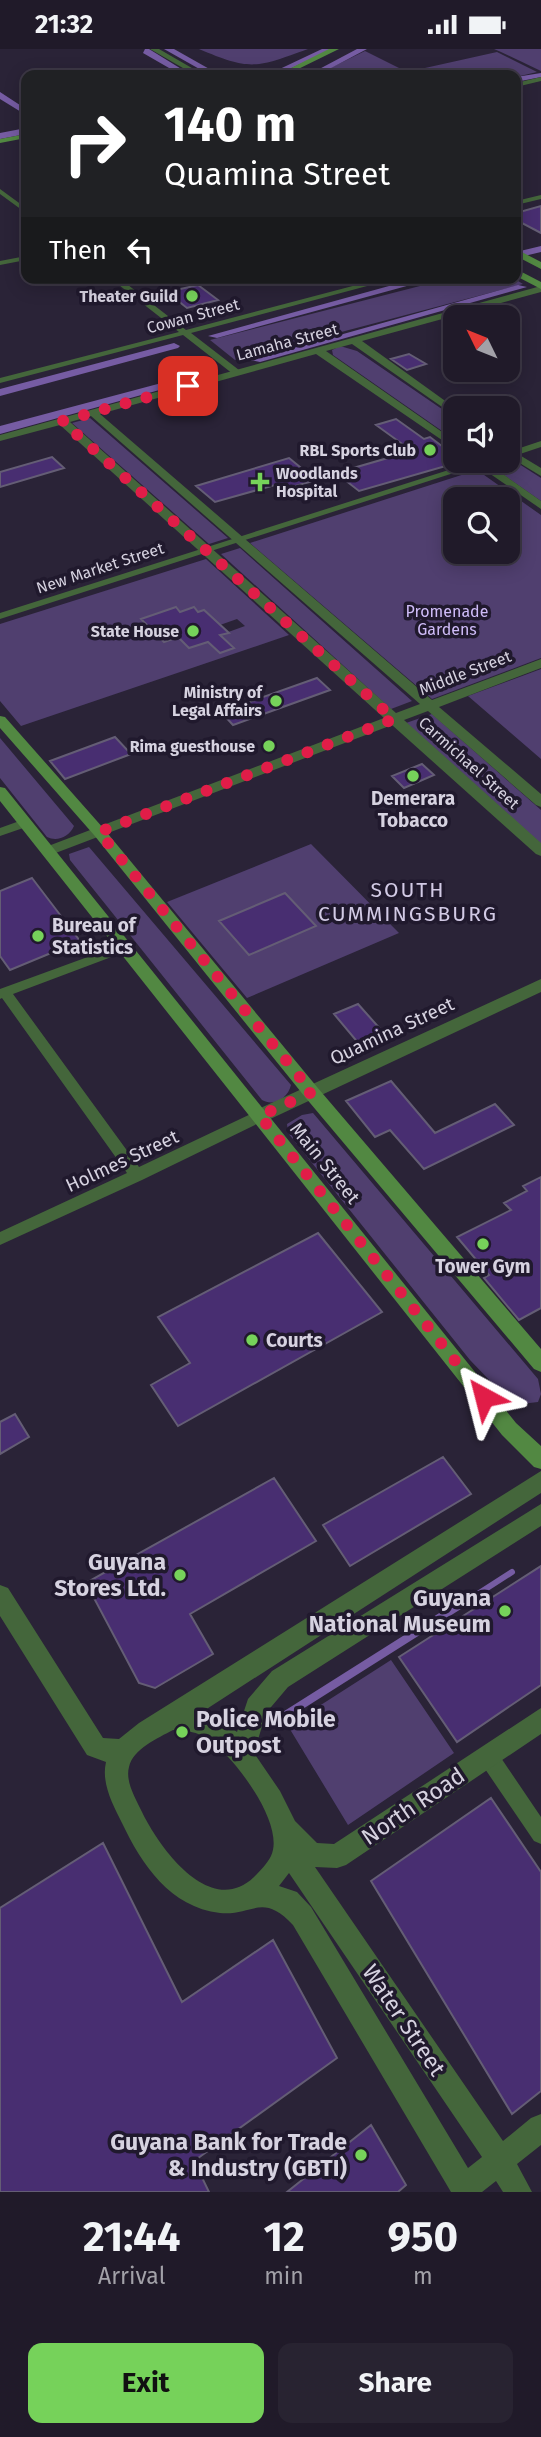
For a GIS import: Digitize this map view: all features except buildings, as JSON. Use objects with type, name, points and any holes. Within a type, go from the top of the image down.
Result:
[{"type":"main road","points":[[291,70],[335,49]]},
{"type":"main road","points":[[301,70],[345,49]]},
{"type":"main road","points":[[0,141],[21,137]]},
{"type":"main road","points":[[521,255],[541,266]]},
{"type":"main road","points":[[521,275],[539,286]]},
{"type":"main road","name":"Main Street","points":[[0,720],[99,832],[312,1092],[541,1363]]},
{"type":"main road","name":"Main Street","points":[[0,792],[127,947],[509,1429],[541,1460]]},
{"type":"street","points":[[155,49],[191,70]]},
{"type":"street","points":[[521,84],[541,79]]},
{"type":"street","points":[[0,191],[21,207]]},
{"type":"street","points":[[521,202],[541,197]]},
{"type":"street","points":[[0,263],[21,259]]},
{"type":"street","points":[[122,284],[236,372]]},
{"type":"street","name":"Cowan Street","points":[[0,381],[370,284]]},
{"type":"street","name":"Lamaha Street","points":[[0,438],[539,286]]},
{"type":"street","points":[[354,340],[443,404]]},
{"type":"street","points":[[317,350],[443,438]]},
{"type":"street","name":"Carmichael Street","points":[[92,412],[541,802]]},
{"type":"street","name":"Carmichael Street","points":[[62,421],[541,851]]},
{"type":"street","points":[[520,450],[541,444]]},
{"type":"street","points":[[520,460],[541,473]]},
{"type":"street","name":"New Market Street","points":[[0,616],[444,473]]},
{"type":"street","points":[[497,473],[541,506]]},
{"type":"street","name":"Middle Street","points":[[48,851],[541,663]]},
{"type":"street","points":[[0,832],[25,823]]},
{"type":"street","points":[[127,947],[2,993],[136,1176]]},
{"type":"street","name":"Quamina Street","points":[[260,1116],[541,985]]},
{"type":"street","name":"Holmes Street","points":[[2,1235],[136,1176],[260,1116]]},
{"type":"street","points":[[171,1718],[194,1720],[225,1736],[242,1755],[282,1818],[286,1839],[280,1866],[270,1879],[253,1893],[235,1900],[205,1898],[186,1889],[167,1873],[150,1853],[122,1800],[117,1770],[126,1750],[151,1728],[171,1718],[541,1481]]},
{"type":"street","points":[[242,1755],[256,1707],[280,1679],[541,1514]]},
{"type":"street","points":[[0,1596],[95,1747],[111,1752],[126,1750]]},
{"type":"street","name":"North Road","points":[[286,1839],[312,1855],[337,1856],[541,1720]]},
{"type":"street","points":[[488,1756],[541,1834]]},
{"type":"street","name":"Water Street","points":[[286,1839],[499,2159],[518,2192]]},
{"type":"street","name":"Water Street","points":[[253,1893],[288,1901],[302,1916],[464,2191]]},
{"type":"street","points":[[464,2191],[499,2159],[541,2128]]},
{"type":"green space","points":[[199,49],[308,49],[264,63],[243,64]]},
{"type":"green space","points":[[494,49],[541,49],[541,71],[501,52]]},
{"type":"green space","points":[[365,51],[403,70],[326,70]]},
{"type":"green space","points":[[497,52],[537,72],[521,76],[521,70],[416,70]]},
{"type":"green space","points":[[428,284],[523,284],[443,305],[235,360],[210,340]]},
{"type":"green space","points":[[340,346],[357,351],[443,410],[443,432],[333,355],[332,350]]},
{"type":"green space","points":[[90,418],[228,538],[209,544],[72,423]]},
{"type":"green space","points":[[520,465],[541,478],[541,501],[501,473],[520,473]]},
{"type":"green space","name":"Promenade Gardens","points":[[468,473],[481,473],[501,487],[443,487],[443,564],[520,564],[520,500],[541,515],[541,658],[432,699],[250,543]]},
{"type":"green space","points":[[240,548],[412,701],[391,709],[221,554]]},
{"type":"green space","points":[[206,559],[289,635],[21,726],[0,701],[0,624]],"holes":[[[175,607],[180,612],[194,607],[198,612],[204,610],[220,625],[237,619],[245,626],[220,635],[233,648],[220,653],[208,642],[189,648],[178,637],[164,642],[141,619]]]},
{"type":"green space","points":[[541,669],[541,759],[468,696]]},
{"type":"green space","points":[[432,714],[541,810],[541,844],[406,723]]},
{"type":"green space","points":[[0,738],[74,826],[66,836],[59,839],[47,837],[0,778]]},
{"type":"green space","points":[[311,844],[399,933],[247,998],[167,902]],"holes":[[[285,893],[315,926],[249,955],[219,921]]]},
{"type":"green space","points":[[89,847],[291,1085],[284,1097],[276,1102],[262,1100],[70,860],[69,854]]},
{"type":"green space","points":[[313,1113],[538,1379],[541,1394],[538,1402],[513,1405],[470,1360],[288,1133],[287,1124],[302,1115]]},
{"type":"green space","points":[[391,1660],[454,1753],[348,1825],[288,1726]]},
{"type":"waterway","points":[[168,49],[207,70]]},
{"type":"waterway","points":[[282,70],[328,49]]},
{"type":"waterway","points":[[322,70],[363,49]]},
{"type":"waterway","points":[[146,51],[179,70]]},
{"type":"waterway","points":[[521,79],[541,75]]},
{"type":"waterway","points":[[0,95],[21,110]]},
{"type":"waterway","points":[[0,136],[21,132]]},
{"type":"waterway","points":[[521,254],[541,249]]},
{"type":"waterway","points":[[213,336],[408,284]]},
{"type":"waterway","points":[[256,360],[522,287]]},
{"type":"waterway","points":[[0,393],[174,346]]},
{"type":"waterway","points":[[0,430],[199,376]]},
{"type":"waterway","points":[[456,1608],[512,1572]]},
{"type":"waterway","points":[[284,1716],[458,1606]]},
{"type":"place","name":"Theater Guild","points":[[192,296]]},
{"type":"place","name":"RBL Sports Club","points":[[430,450]]},
{"type":"place","name":"Woodlands Hospital","points":[[260,482]]},
{"type":"place","name":"State House","points":[[193,631]]},
{"type":"place","name":"Ministry of Legal Affairs","points":[[276,701]]},
{"type":"place","name":"Rima guesthouse","points":[[269,746]]},
{"type":"place","name":"Demerara Tobacco","points":[[413,776]]},
{"type":"place","name":"Bureau of Statistics","points":[[38,936]]},
{"type":"place","name":"Tower Gym","points":[[483,1244]]},
{"type":"place","name":"Courts","points":[[252,1340]]},
{"type":"place","name":"Guyana Stores Ltd.","points":[[180,1575]]},
{"type":"place","name":"Guyana National Museum","points":[[505,1611]]},
{"type":"place","name":"Police Mobile Outpost","points":[[182,1732]]},
{"type":"place","name":"Guyana Bank for Trade & Industry (GBTI)","points":[[361,2155]]},
{"type":"district","name":"SOUTH CUMMINGSBURG","points":[[408,902]]},
{"type":"route","points":[[188,386],[62,421],[394,719],[99,832],[312,1092],[260,1116],[484,1397]]}]
